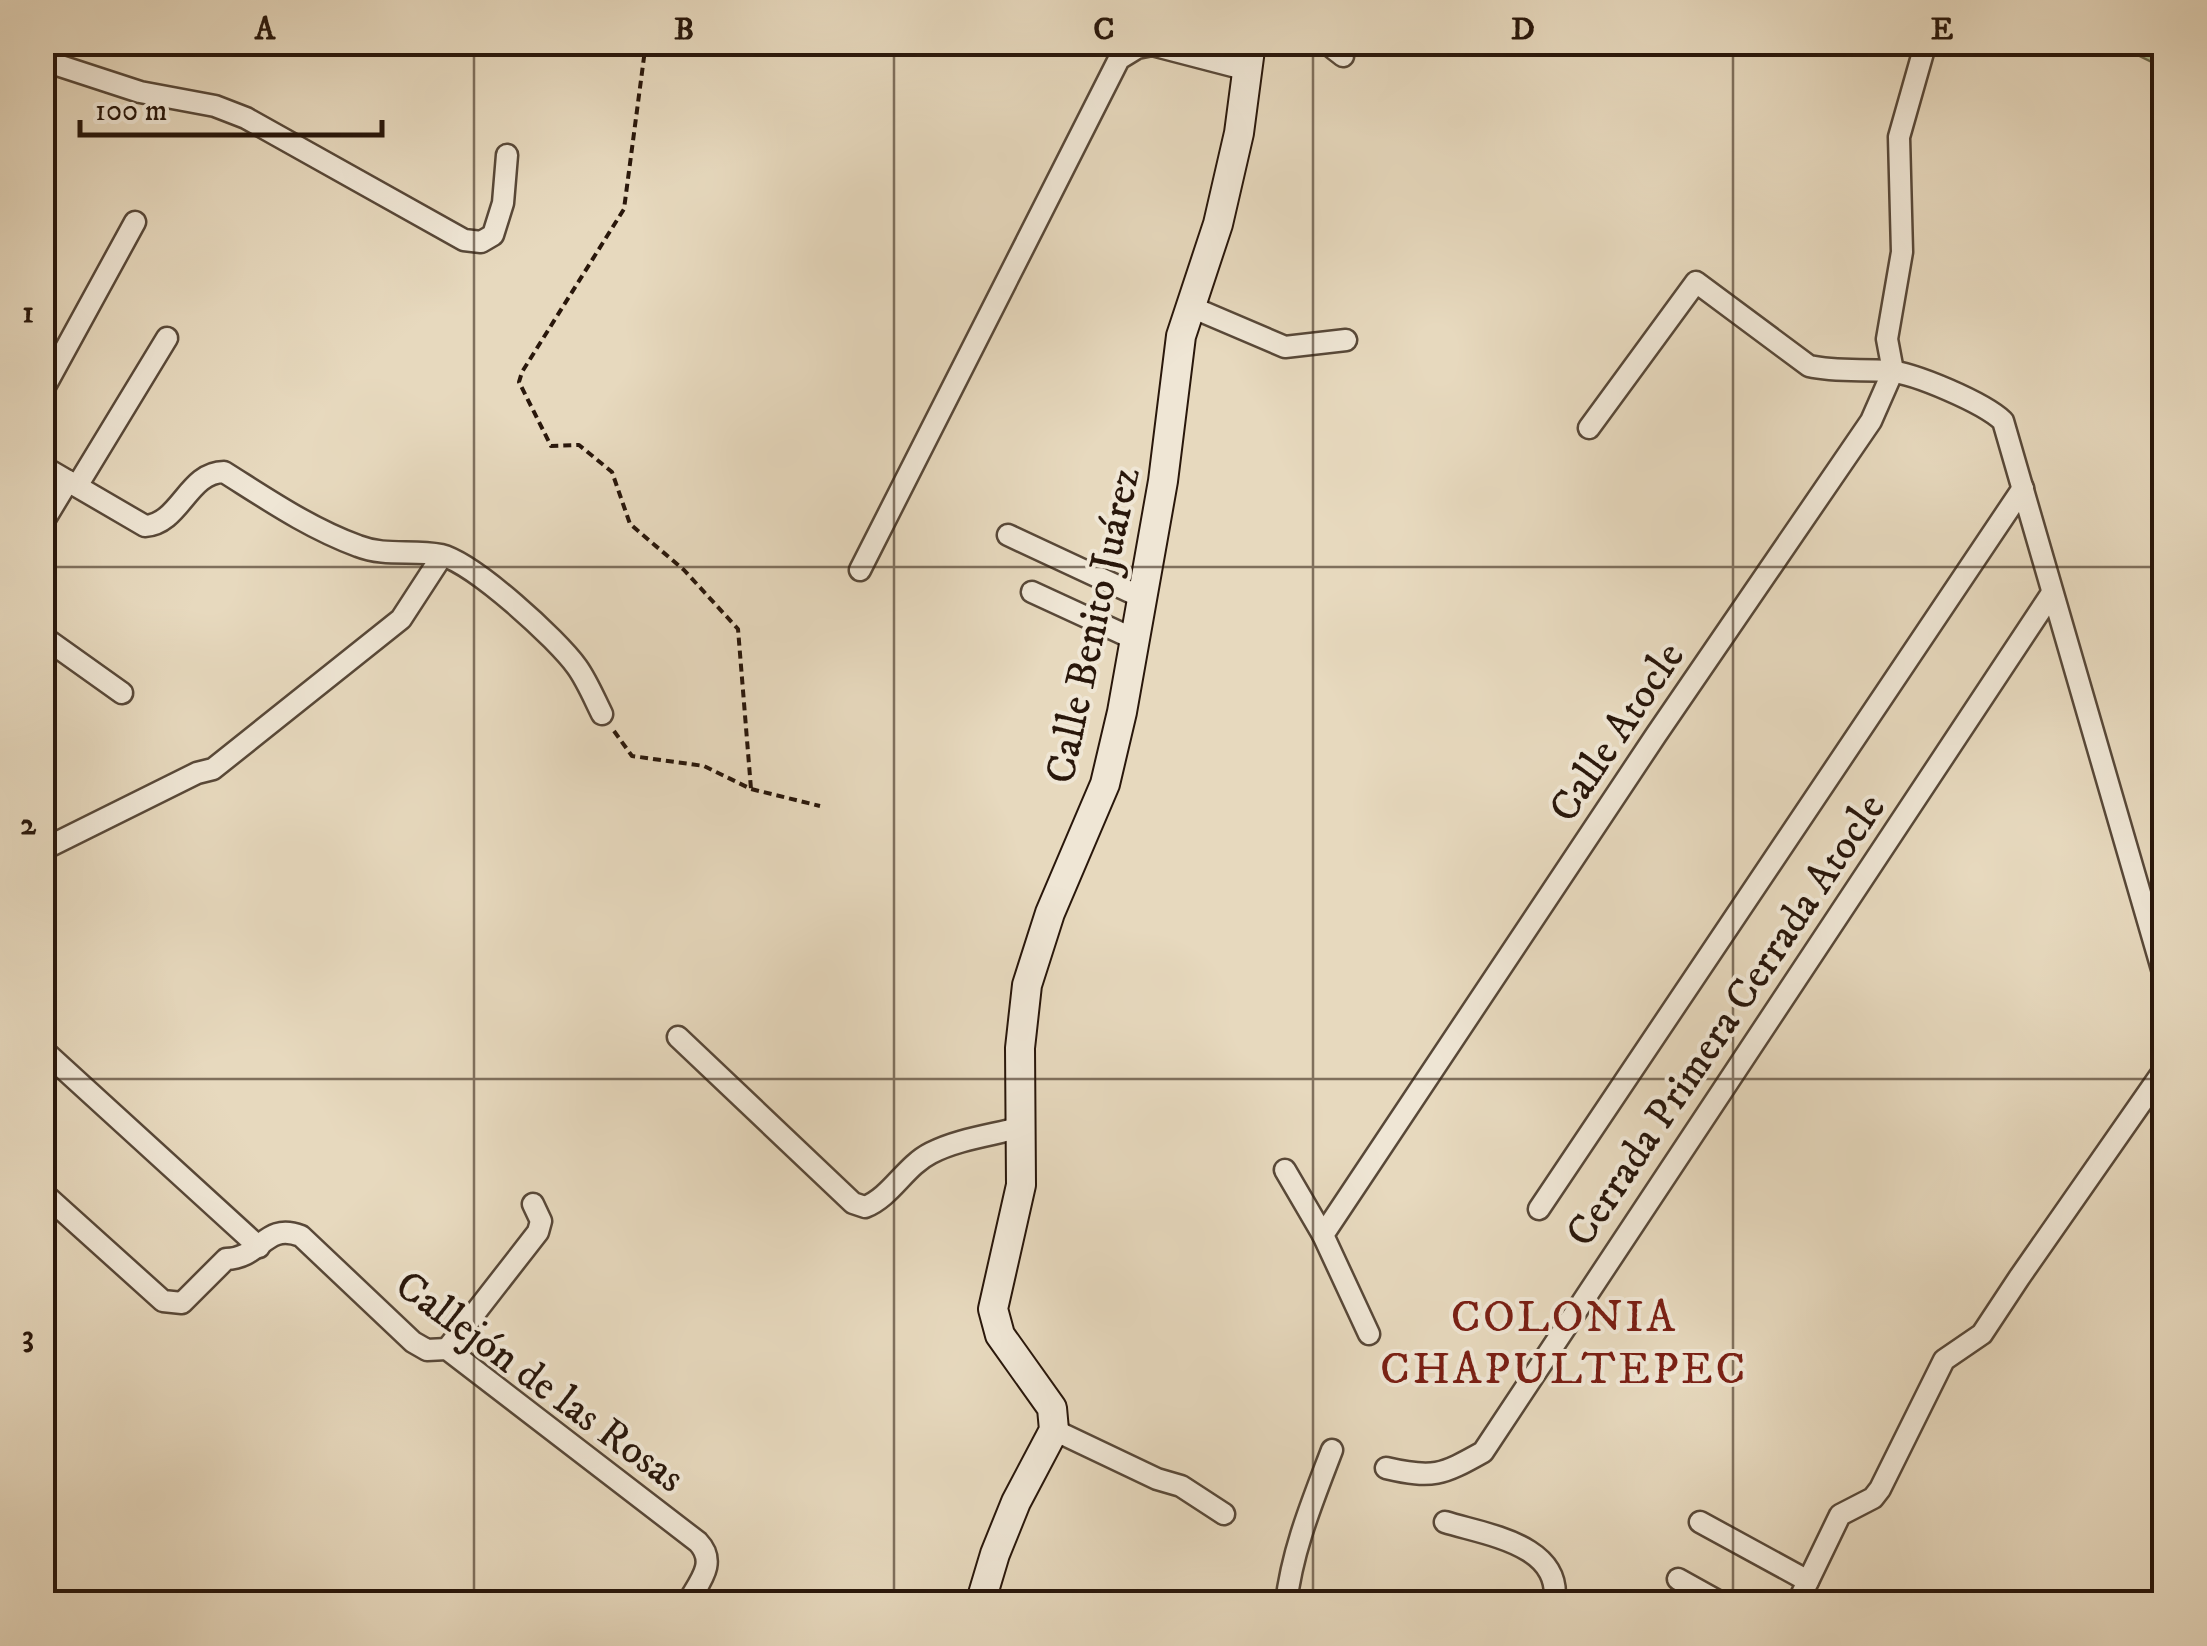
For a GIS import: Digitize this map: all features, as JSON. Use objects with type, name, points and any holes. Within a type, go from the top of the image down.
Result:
[{"type":"street","name":"Calle Atocle","points":[[1324,1235],[1656,735],[1872,421],[1893,371],[1887,339],[1902,252],[1899,137],[1926,42]]},
{"type":"street","points":[[860,570],[1119,59],[1137,48],[1152,46],[1250,56]]},
{"type":"street","name":"Calle Benito Juárez","points":[[1054,1430],[1052,1408],[1000,1335],[993,1309],[1019,1201],[1020,1048],[1028,985],[1050,914],[1105,784],[1122,712],[1163,481],[1181,336],[1218,224],[1239,133],[1250,56]]},
{"type":"street","points":[[42,60],[140,92],[215,106],[246,118],[464,240],[481,242],[493,235],[503,204],[508,155]]},
{"type":"street","points":[[42,392],[135,222]]},
{"type":"street","points":[[1589,428],[1696,282],[1809,366],[1893,371],[1988,406],[2003,420],[2163,965]]},
{"type":"street","points":[[1189,306],[1285,348],[1346,340]]},
{"type":"street","points":[[42,524],[167,338]]},
{"type":"street","points":[[42,466],[145,526],[166,520],[192,489],[214,472],[224,472],[315,529],[362,548],[385,554],[442,556],[474,571],[563,648],[602,714]]},
{"type":"street","points":[[1539,1210],[2023,488]]},
{"type":"street","points":[[1008,534],[1143,598]]},
{"type":"street","points":[[42,850],[212,769],[401,618],[442,556]]},
{"type":"street","points":[[1032,592],[1134,639]]},
{"type":"street","name":"Cerrada Primera Cerrada Atocle","points":[[1386,1468],[1419,1476],[1439,1474],[1482,1452],[2052,593]]},
{"type":"street","points":[[42,636],[122,693]]},
{"type":"street","points":[[678,1037],[853,1203],[864,1207],[876,1203],[931,1153],[1022,1127]]},
{"type":"street","points":[[42,1049],[259,1247]]},
{"type":"street","points":[[1797,1604],[1840,1515],[1873,1498],[1880,1490],[1944,1360],[1982,1334],[1999,1313],[2019,1278],[2164,1070]]},
{"type":"street","points":[[1285,1170],[1324,1235],[1369,1334]]},
{"type":"street","name":"Callejón de las Rosas","points":[[42,1192],[163,1302],[172,1304],[182,1303],[226,1259],[238,1259],[276,1232],[301,1236],[412,1342],[427,1350],[447,1350],[698,1542],[707,1551],[708,1564],[687,1604]]},
{"type":"street","points":[[447,1350],[538,1232],[541,1221],[533,1204]]},
{"type":"street","points":[[980,1604],[1016,1502],[1054,1430],[1181,1486],[1224,1514]]},
{"type":"street","points":[[1286,1604],[1300,1536],[1332,1450]]},
{"type":"street","points":[[1445,1522],[1524,1546],[1540,1555],[1554,1584],[1554,1604]]},
{"type":"street","points":[[1700,1522],[1808,1582]]},
{"type":"street","points":[[1678,1579],[1723,1604]]},
{"type":"path","points":[[646,42],[624,209],[519,382],[550,446],[579,446],[612,472],[630,524],[684,570],[738,629],[751,789]]},
{"type":"path","points":[[602,714],[632,756],[704,766],[751,789],[820,806]]},
{"type":"green space","points":[[2113,43],[2164,43],[2164,68]]},
{"type":"district","name":"COLONIA CHAPULTEPEC","points":[[1564,1341]]}]
